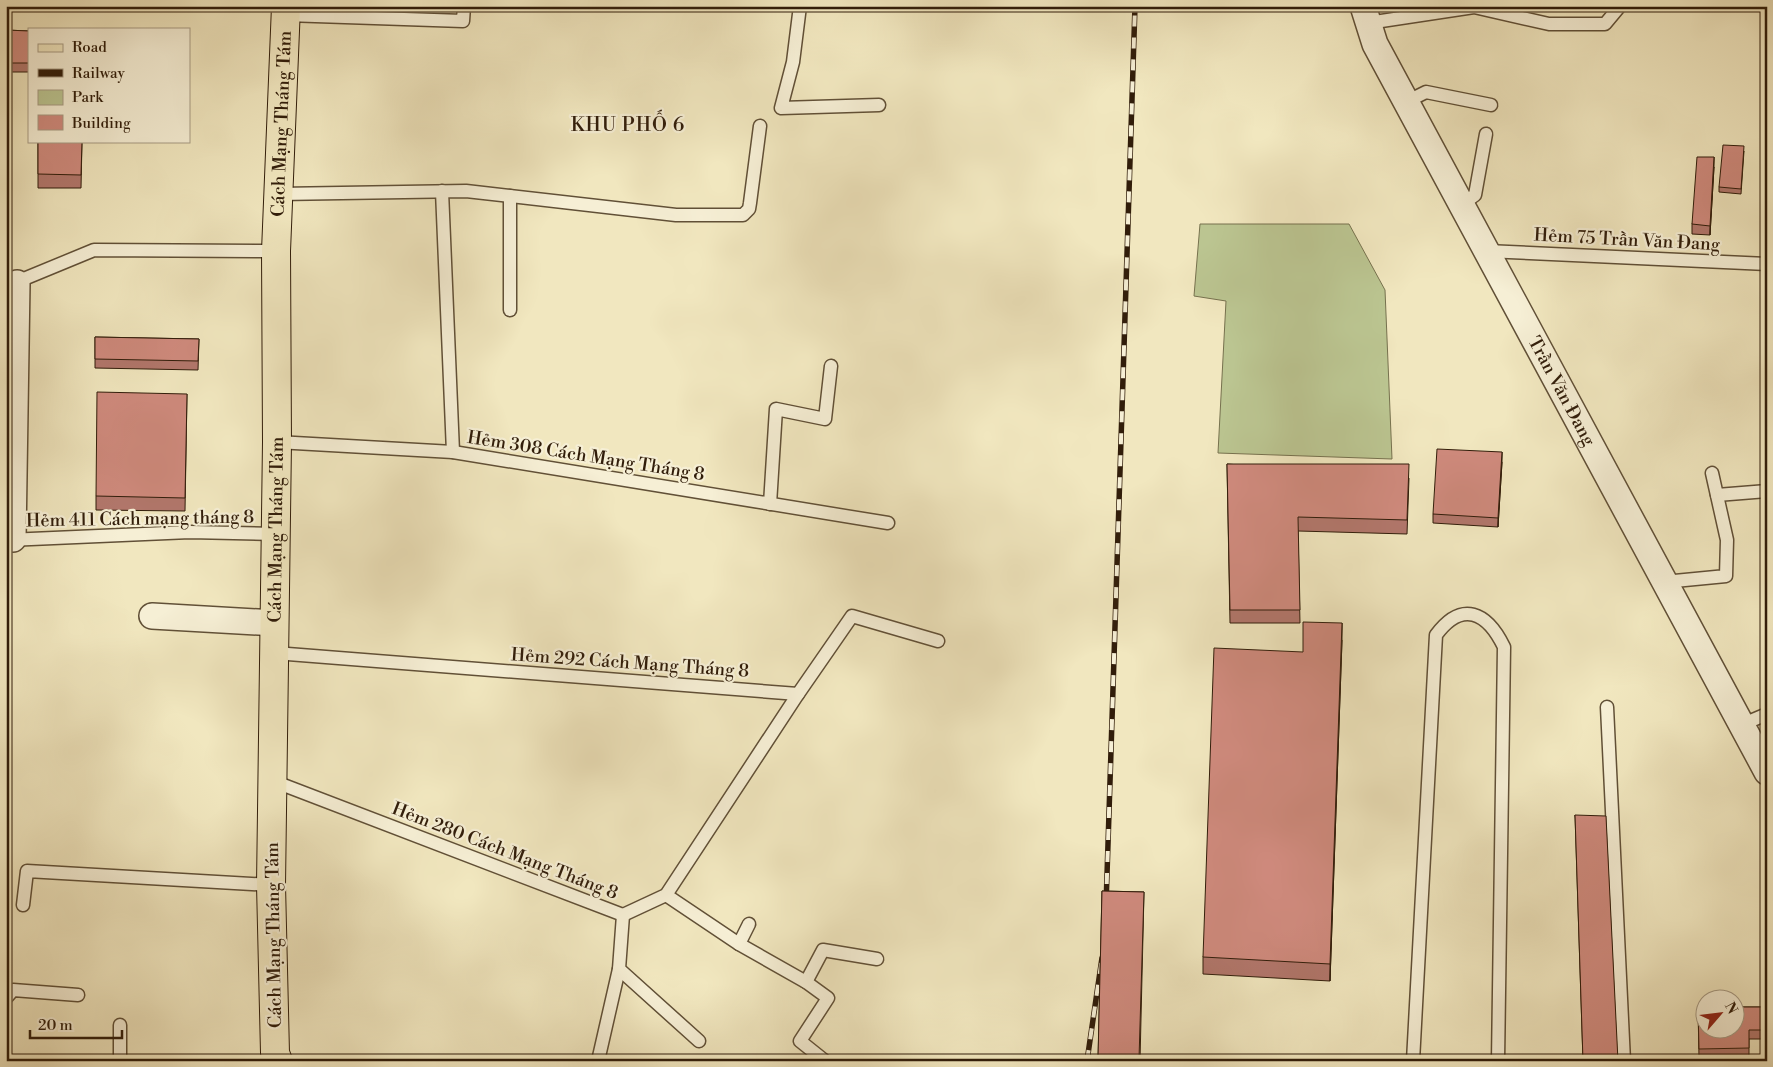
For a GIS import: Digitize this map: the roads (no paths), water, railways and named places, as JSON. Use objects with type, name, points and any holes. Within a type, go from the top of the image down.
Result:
[{"type":"main road","name":"Cách Mạng Tháng Tám","points":[[274,1058],[271,885],[277,442],[276,251],[286,11]]},
{"type":"street","name":"Trần Văn Ðang","points":[[1366,15],[1375,44],[1765,766]]},
{"type":"street","points":[[10,540],[12,283]]},
{"type":"street","points":[[152,616],[275,623]]},
{"type":"lane","points":[[286,11],[463,21],[464,6]]},
{"type":"lane","points":[[800,6],[793,62],[781,108],[879,105]]},
{"type":"lane","points":[[1366,15],[1474,7],[1549,24],[1605,24],[1620,6]]},
{"type":"lane","points":[[1406,102],[1426,92],[1491,104]]},
{"type":"lane","points":[[279,194],[476,191],[676,216],[743,215],[749,209],[750,204],[760,126]]},
{"type":"lane","points":[[1461,205],[1475,195],[1486,134]]},
{"type":"lane","points":[[442,191],[453,452]]},
{"type":"lane","points":[[510,196],[510,310]]},
{"type":"lane","points":[[12,283],[94,250],[276,251]]},
{"type":"lane","name":"Hẻm 75 Trần Văn Ðang","points":[[1486,252],[1767,264]]},
{"type":"lane","points":[[770,504],[776,409],[825,419],[831,366]]},
{"type":"lane","name":"Hẻm 308 Cách Mạng Tháng 8","points":[[277,442],[453,452],[888,523]]},
{"type":"lane","points":[[1664,582],[1726,576],[1727,540],[1712,473]]},
{"type":"lane","points":[[1717,494],[1767,491]]},
{"type":"lane","name":"Hẻm 411 Cách mạng tháng 8","points":[[10,540],[190,532],[275,534]]},
{"type":"lane","points":[[1413,1061],[1436,635],[1447,620],[1465,614],[1482,617],[1496,630],[1504,647],[1498,1061]]},
{"type":"lane","points":[[825,1061],[800,1042],[828,998],[806,982],[739,944],[666,895],[798,694],[852,616],[938,641]]},
{"type":"lane","name":"Hẻm 292 Cách Mạng Tháng 8","points":[[275,653],[798,694]]},
{"type":"lane","points":[[1607,707],[1624,1061]]},
{"type":"lane","points":[[1742,725],[1767,714]]},
{"type":"lane","name":"Hẻm 280 Cách Mạng Tháng 8","points":[[273,782],[624,915],[666,895]]},
{"type":"lane","points":[[23,905],[27,871],[271,885]]},
{"type":"lane","points":[[598,1061],[619,969],[624,915]]},
{"type":"lane","points":[[739,944],[749,924]]},
{"type":"lane","points":[[806,982],[823,950],[877,959]]},
{"type":"lane","points":[[619,969],[700,1041]]},
{"type":"lane","points":[[6,998],[13,990],[78,995]]},
{"type":"lane","points":[[120,1025],[120,1061]]},
{"type":"railway","points":[[1106,906],[1135,6]]},
{"type":"railway","points":[[1087,1061],[1102,958]]},
{"type":"district","name":"KHU PHỐ 6","points":[[628,125]]}]
